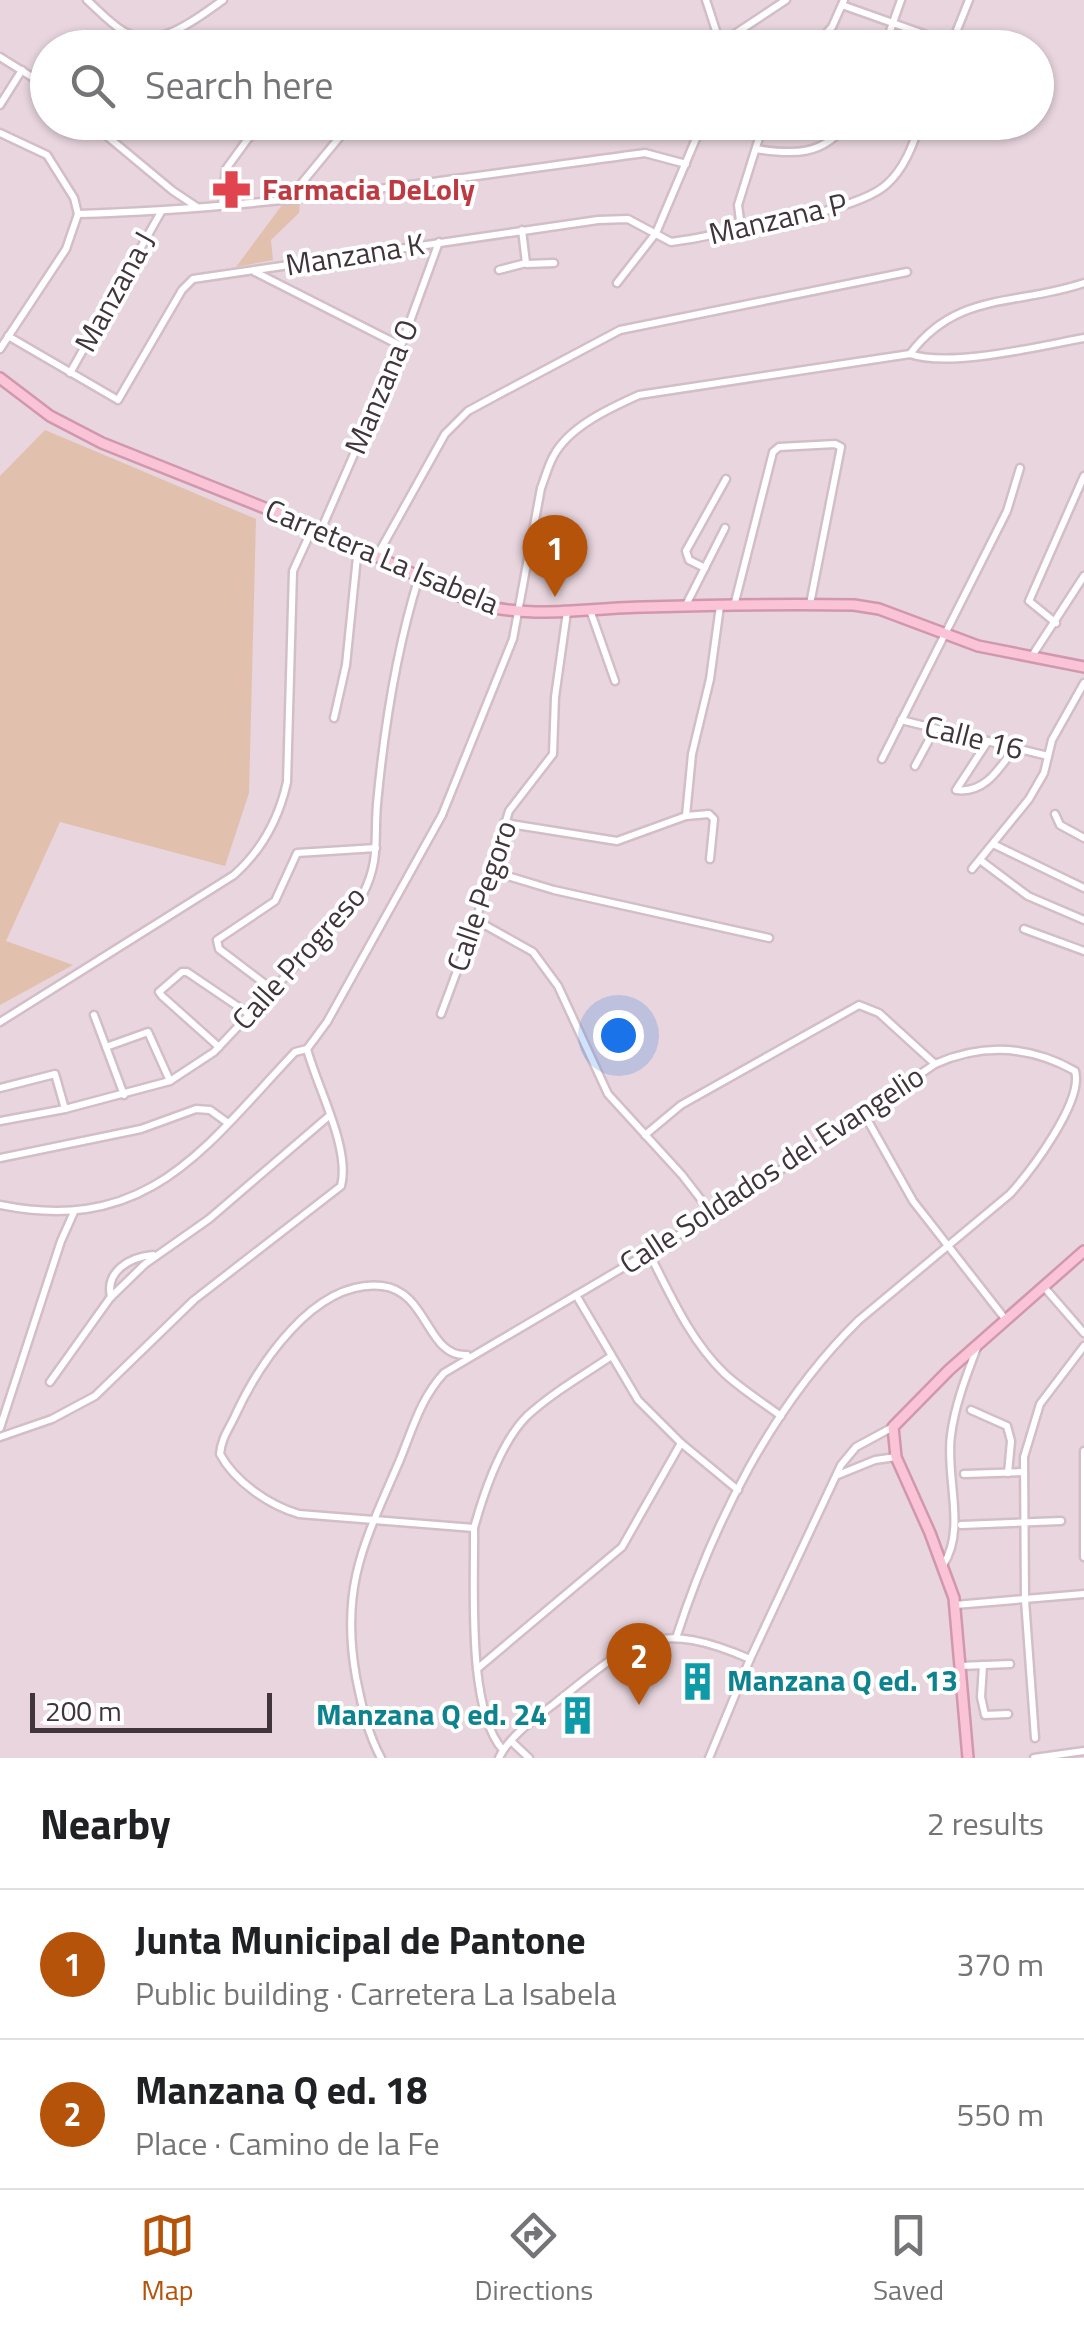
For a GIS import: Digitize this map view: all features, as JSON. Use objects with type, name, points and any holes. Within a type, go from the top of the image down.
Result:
[{"type":"main road","name":"Carretera La Isabela","points":[[0,378],[50,416],[102,443],[317,528],[474,603],[520,612],[854,605],[879,609],[945,636],[1004,653],[1084,666]]},
{"type":"main road","points":[[968,1758],[955,1604],[896,1456],[893,1427],[979,1344],[1084,1252]]},
{"type":"street","points":[[86,0],[123,30]]},
{"type":"street","points":[[175,30],[223,0]]},
{"type":"street","points":[[706,0],[716,30]]},
{"type":"street","points":[[744,30],[786,0]]},
{"type":"street","points":[[890,30],[901,0]]},
{"type":"street","points":[[957,30],[968,0]]},
{"type":"street","points":[[829,30],[843,2],[912,30]]},
{"type":"street","points":[[0,56],[30,76]]},
{"type":"street","points":[[0,105],[22,70]]},
{"type":"street","points":[[0,133],[47,154],[74,198],[78,214],[66,250],[0,348]]},
{"type":"street","points":[[112,140],[198,207]]},
{"type":"street","points":[[222,206],[226,170],[247,140]]},
{"type":"street","points":[[287,201],[338,140]]},
{"type":"street","points":[[616,284],[656,233],[696,140]]},
{"type":"street","points":[[742,228],[738,205],[759,140]]},
{"type":"street","points":[[756,149],[784,154],[809,152],[832,140]]},
{"type":"street","name":"Manzana P","points":[[656,233],[671,242],[854,204],[886,186],[903,164],[914,140]]},
{"type":"street","points":[[78,214],[161,212],[287,201],[645,153],[686,164]]},
{"type":"street","name":"Manzana J","points":[[70,373],[161,212]]},
{"type":"street","name":"Manzana K","points":[[70,373],[118,400],[182,290],[193,279],[628,218],[656,233]]},
{"type":"street","points":[[522,230],[526,264]]},
{"type":"street","name":"Manzana O","points":[[0,1022],[234,875],[261,845],[287,782],[294,571],[401,346],[439,242]]},
{"type":"street","points":[[499,270],[554,263]]},
{"type":"street","points":[[252,270],[401,346]]},
{"type":"street","points":[[377,556],[445,434],[468,411],[492,398],[620,330],[908,272]]},
{"type":"street","points":[[910,354],[936,324],[956,312],[1058,292],[1084,283]]},
{"type":"street","points":[[8,336],[70,373]]},
{"type":"street","points":[[0,1216],[2,1205],[74,1212],[122,1202],[167,1178],[188,1165],[295,1052],[308,1049],[327,1022],[442,815],[514,639],[541,488],[554,452],[583,425],[639,395],[910,354],[934,360],[1084,338]]},
{"type":"street","points":[[734,606],[772,452],[779,447],[835,444],[841,447],[837,473],[810,604]]},
{"type":"street","points":[[882,759],[1007,511],[1020,468]]},
{"type":"street","points":[[1056,623],[1029,601],[1084,476]]},
{"type":"street","points":[[705,568],[690,560],[686,551],[726,479]]},
{"type":"street","points":[[685,606],[725,528]]},
{"type":"street","points":[[334,718],[346,665],[358,548]]},
{"type":"street","name":"Calle Progreso","points":[[0,1121],[65,1109],[170,1081],[219,1047],[363,894],[376,868],[378,804],[394,677],[419,576]]},
{"type":"street","points":[[1032,657],[1084,576]]},
{"type":"street","points":[[686,816],[692,754],[710,679],[720,606]]},
{"type":"street","points":[[590,610],[615,681]]},
{"type":"street","name":"Calle Pegoro","points":[[441,1014],[476,920],[504,823],[517,798],[544,770],[553,754],[554,697],[567,612]]},
{"type":"street","points":[[972,869],[1030,799],[1052,740],[1084,683]]},
{"type":"street","name":"Calle 16","points":[[900,720],[1048,756]]},
{"type":"street","points":[[915,766],[935,728]]},
{"type":"street","points":[[988,741],[956,790],[972,792],[982,785],[1016,746]]},
{"type":"street","points":[[504,823],[617,841],[686,816],[709,814],[714,818],[710,860]]},
{"type":"street","points":[[1055,814],[1060,825],[1084,838]]},
{"type":"street","points":[[993,844],[1084,888]]},
{"type":"street","points":[[273,990],[219,949],[217,940],[275,902],[297,853],[376,848]]},
{"type":"street","points":[[980,860],[1018,890],[1084,920]]},
{"type":"street","points":[[491,871],[554,890],[769,938]]},
{"type":"street","points":[[476,920],[534,952],[558,986],[608,1094],[713,1215]]},
{"type":"street","points":[[1024,929],[1084,951]]},
{"type":"street","points":[[219,1047],[162,996],[162,986],[188,972],[250,1014]]},
{"type":"street","points":[[644,1136],[681,1105],[858,1005],[879,1013],[934,1064]]},
{"type":"street","points":[[94,1015],[124,1095]]},
{"type":"street","points":[[106,1047],[148,1032],[170,1081]]},
{"type":"street","name":"Calle Soldados del Evangelio","points":[[382,1758],[364,1719],[350,1636],[352,1584],[358,1557],[428,1392],[444,1374],[713,1215],[934,1064],[978,1050],[1011,1048],[1062,1064],[1080,1078],[1073,1106],[1032,1171],[947,1246]]},
{"type":"street","points":[[0,1438],[52,1419],[95,1396],[207,1289],[340,1186],[344,1172],[308,1049]]},
{"type":"street","points":[[0,1088],[55,1074],[65,1109]]},
{"type":"street","points":[[0,1158],[141,1128],[196,1109],[210,1110],[228,1123]]},
{"type":"street","points":[[863,1112],[896,1176],[1006,1320]]},
{"type":"street","points":[[50,1382],[111,1297],[154,1255],[209,1219],[329,1116]]},
{"type":"street","points":[[0,1428],[61,1240],[74,1212]]},
{"type":"street","points":[[676,1638],[696,1582],[738,1490],[782,1416],[836,1342],[900,1282],[947,1246]]},
{"type":"street","points":[[649,1252],[685,1322],[711,1359],[782,1416]]},
{"type":"street","points":[[111,1297],[110,1282],[120,1268],[140,1256],[154,1255]]},
{"type":"street","points":[[474,1353],[450,1354],[409,1298],[396,1290],[371,1286],[335,1296],[287,1335],[248,1386],[220,1446],[220,1454],[229,1467],[281,1508],[299,1514],[474,1528]]},
{"type":"street","points":[[1044,1286],[1084,1333]]},
{"type":"street","points":[[576,1295],[638,1400],[681,1443],[738,1490]]},
{"type":"street","points":[[942,1566],[954,1544],[949,1450],[952,1421],[979,1344]]},
{"type":"street","points":[[1035,1738],[1025,1600],[1024,1472],[1032,1423],[1040,1404],[1084,1346]]},
{"type":"street","points":[[610,1357],[522,1421],[499,1462],[474,1528],[477,1669],[491,1734],[501,1754],[511,1741],[619,1652],[642,1643],[676,1638],[700,1641],[750,1660]]},
{"type":"street","points":[[971,1410],[1007,1426],[1012,1441],[1008,1472]]},
{"type":"street","points":[[709,1758],[816,1511],[847,1456],[893,1427]]},
{"type":"street","points":[[477,1669],[622,1547],[681,1443]]},
{"type":"street","points":[[1084,1451],[1084,1557]]},
{"type":"street","points":[[837,1476],[896,1456]]},
{"type":"street","points":[[964,1474],[1024,1472]]},
{"type":"street","points":[[961,1525],[1060,1521]]},
{"type":"street","points":[[955,1604],[1084,1594]]},
{"type":"street","points":[[960,1666],[1010,1664]]},
{"type":"street","points":[[982,1665],[985,1716],[1008,1714]]},
{"type":"street","points":[[511,1741],[530,1758]]},
{"type":"street","points":[[1034,1758],[1084,1751]]},
{"type":"shaded area","points":[[0,0],[1084,0],[1084,1758],[0,1758]]},
{"type":"shaded area","points":[[300,203],[299,213],[271,240],[273,260],[236,267],[282,205]]},
{"type":"shaded area","points":[[45,430],[256,519],[249,793],[225,866],[60,822],[6,941],[73,965],[0,1005],[0,476]]},
{"type":"place","name":"Farmacia DeLoly","points":[[232,190]]},
{"type":"place","name":"Junta Municipal de Pantone","points":[[555,597]]},
{"type":"place","name":"Manzana Q ed. 13","points":[[697,1681]]},
{"type":"place","name":"Manzana Q ed. 18","points":[[639,1705]]},
{"type":"place","name":"Manzana Q ed. 24","points":[[577,1715]]}]
